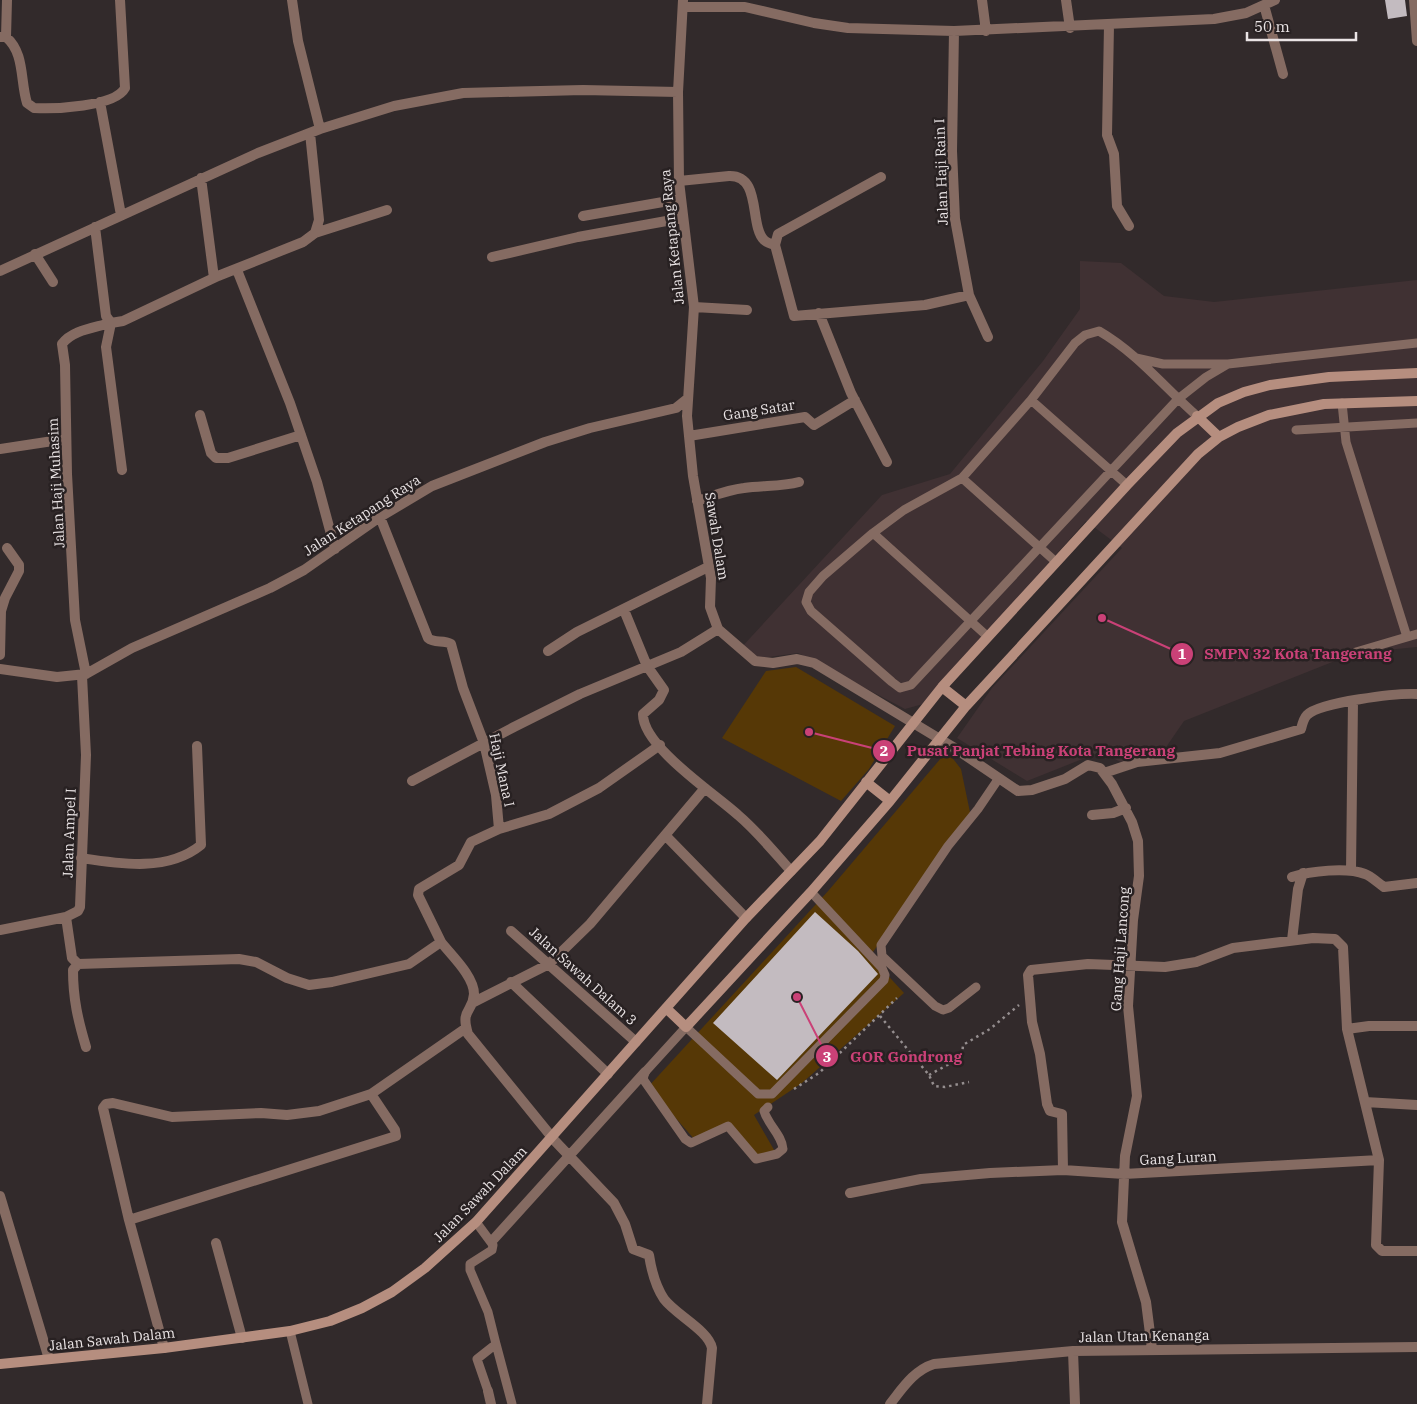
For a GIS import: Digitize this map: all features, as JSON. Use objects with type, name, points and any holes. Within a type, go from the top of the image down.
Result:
[{"type":"street","points":[[7,0],[3,37],[12,42],[17,52],[22,66],[25,97],[30,106],[49,109],[100,102],[122,94],[125,88],[120,0]]},
{"type":"street","points":[[292,0],[298,41],[320,129]]},
{"type":"street","points":[[982,0],[986,31]]},
{"type":"street","points":[[1066,0],[1070,28]]},
{"type":"street","name":"Jalan Ketapang Raya","points":[[0,669],[57,676],[84,675],[132,648],[287,579],[335,549],[380,517],[432,486],[483,465],[590,428],[676,408],[686,400],[694,308],[679,181],[678,92],[683,3],[745,7],[808,22],[848,28],[986,31],[1214,19],[1275,0]]},
{"type":"street","points":[[1414,0],[1417,41]]},
{"type":"street","points":[[1260,4],[1283,74]]},
{"type":"street","points":[[1109,25],[1107,136],[1114,154],[1117,206],[1129,226]]},
{"type":"street","name":"Jalan Haji Rain I","points":[[954,31],[953,187],[959,247],[969,295],[988,337]]},
{"type":"street","points":[[0,271],[201,178],[320,129],[394,106],[463,92],[584,90],[678,92]]},
{"type":"street","points":[[100,102],[122,214]]},
{"type":"street","points":[[310,133],[319,220],[315,233]]},
{"type":"street","points":[[679,181],[729,176],[736,176],[742,180],[752,196],[761,234],[765,241],[775,245]]},
{"type":"street","points":[[881,177],[778,234],[775,245],[794,316],[925,305],[969,295]]},
{"type":"street","points":[[201,178],[214,278]]},
{"type":"street","points":[[584,216],[680,199]]},
{"type":"street","points":[[111,323],[124,321],[214,278],[303,242],[315,233],[387,210]]},
{"type":"street","points":[[492,257],[578,237],[683,218]]},
{"type":"street","points":[[95,226],[106,316],[111,323],[106,347],[122,470]]},
{"type":"street","points":[[35,254],[53,282]]},
{"type":"street","points":[[237,270],[301,435],[317,482],[335,549]]},
{"type":"street","points":[[694,308],[747,310]]},
{"type":"street","points":[[819,313],[855,400],[887,462]]},
{"type":"street","name":"Jalan Haji Muhasim","points":[[84,675],[75,620],[66,439],[65,365],[62,344],[65,339],[76,333],[111,323]]},
{"type":"street","name":"Jalan Sawah Dalam","points":[[0,1364],[164,1348],[242,1338],[291,1335],[362,1308],[392,1292],[479,1225],[554,1140],[608,1074],[668,1010],[746,918],[820,841],[866,782],[987,636],[1170,440],[1200,419],[1218,403],[1244,392],[1270,385],[1330,377],[1417,373]]},
{"type":"street","name":"Sawah Dalam","points":[[686,400],[698,502],[711,578],[710,607],[718,629]]},
{"type":"street","name":"Gang Satar","points":[[689,436],[805,417],[814,425],[855,400]]},
{"type":"street","points":[[668,1010],[686,1027],[811,892],[890,801],[936,737],[964,704],[1216,434],[1269,415],[1298,408],[1342,403],[1417,401]]},
{"type":"street","points":[[200,415],[211,453],[216,458],[228,458],[301,435]]},
{"type":"street","points":[[1200,419],[1216,434]]},
{"type":"street","points":[[0,450],[66,439]]},
{"type":"street","points":[[698,502],[726,491],[771,485],[784,486],[799,482]]},
{"type":"street","name":"Haji Mana I","points":[[380,517],[428,638],[432,641],[446,641],[451,644],[463,688],[484,743],[496,795],[500,830]]},
{"type":"street","points":[[0,655],[1,611],[5,598],[20,571],[19,565],[6,548]]},
{"type":"street","points":[[548,651],[577,632],[708,567]]},
{"type":"street","points":[[624,610],[647,666],[664,690],[664,694],[646,710],[643,718],[660,746],[671,760],[740,816],[791,871]]},
{"type":"street","points":[[412,781],[580,694],[681,652],[718,629],[755,661],[773,663],[797,659],[814,663],[936,737],[1018,791],[1065,779],[1088,765],[1100,768],[1104,773],[1137,762],[1220,753],[1301,729],[1307,715],[1320,708],[1378,696],[1417,694]]},
{"type":"street","name":"Jalan Ampel I","points":[[66,917],[78,911],[80,907],[86,755],[84,675]]},
{"type":"street","points":[[944,689],[964,704]]},
{"type":"street","points":[[1350,871],[1353,701]]},
{"type":"street","points":[[82,858],[118,864],[160,863],[189,854],[201,845],[197,746]]},
{"type":"street","points":[[660,746],[599,788],[549,814],[500,830],[472,842],[459,865],[419,888],[418,895],[441,942],[471,982],[474,993],[472,1003],[466,1012],[464,1020],[468,1034],[554,1140],[614,1204],[625,1224],[633,1248],[649,1255],[664,1298],[682,1318],[710,1339],[712,1348],[707,1404]]},
{"type":"street","name":"Gang Haji Lancong","points":[[1104,773],[1126,808],[1138,842],[1138,876],[1133,920],[1132,966],[1128,1006],[1137,1096],[1125,1156],[1122,1222],[1146,1302],[1152,1349]]},
{"type":"street","points":[[866,782],[890,801]]},
{"type":"street","points":[[472,1003],[549,964],[590,924],[666,836],[704,788]]},
{"type":"street","points":[[1092,815],[1113,813],[1126,808]]},
{"type":"street","points":[[666,836],[746,918]]},
{"type":"street","points":[[1292,876],[1303,873],[1350,871],[1364,873],[1384,887],[1417,884]]},
{"type":"street","points":[[1292,940],[1298,889],[1303,873]]},
{"type":"street","points":[[0,930],[66,917],[72,958],[78,964],[239,959],[256,962],[287,978],[309,985],[332,982],[409,964],[441,942]]},
{"type":"street","name":"Jalan Sawah Dalam 3","points":[[511,931],[636,1042]]},
{"type":"street","points":[[1063,1170],[1062,1114],[1050,1111],[1047,1104],[1040,1054],[1033,1029],[1028,975],[1031,970],[1088,964],[1166,967],[1196,962],[1233,948],[1292,940],[1335,939],[1343,946],[1347,1029],[1379,1160],[1376,1245],[1382,1251],[1417,1251]]},
{"type":"street","points":[[78,964],[73,970],[74,1003],[86,1047]]},
{"type":"street","points":[[511,982],[608,1074]]},
{"type":"street","points":[[1347,1029],[1369,1026],[1417,1026]]},
{"type":"street","points":[[164,1348],[129,1220],[102,1108],[106,1104],[128,1105],[172,1117],[261,1113],[287,1115],[319,1111],[371,1094],[466,1028]]},
{"type":"street","points":[[490,1239],[567,1153],[645,1072]]},
{"type":"street","points":[[129,1220],[396,1136],[395,1130],[371,1094]]},
{"type":"street","points":[[1365,1102],[1417,1105]]},
{"type":"street","name":"Gang Luran","points":[[850,1193],[921,1179],[1063,1170],[1124,1174],[1379,1160]]},
{"type":"street","points":[[0,1196],[49,1360]]},
{"type":"street","points":[[216,1243],[242,1338]]},
{"type":"street","name":"Jalan Utan Kenanga","points":[[890,1404],[911,1378],[922,1369],[934,1364],[1073,1351],[1417,1347]]},
{"type":"street","points":[[1073,1351],[1075,1404]]},
{"type":"street","points":[[488,1391],[491,1404]]},
{"type":"lane","points":[[1200,419],[1178,399],[1136,358],[1099,331],[1085,335],[1075,343],[1031,400],[962,478],[904,510],[873,533],[824,576],[810,592],[806,602],[811,611],[900,688],[910,685],[919,678],[1178,399],[1206,377],[1228,364]]},
{"type":"lane","points":[[1136,358],[1163,364],[1228,364],[1417,343]]},
{"type":"lane","points":[[1031,400],[1127,485]]},
{"type":"lane","points":[[1342,403],[1346,442],[1407,636]]},
{"type":"lane","points":[[1296,430],[1417,423]]},
{"type":"lane","points":[[962,478],[1056,562]]},
{"type":"lane","points":[[873,533],[987,636]]},
{"type":"lane","points":[[1356,652],[1417,634]]},
{"type":"lane","points":[[976,987],[949,1008],[943,1010],[911,984],[882,956],[881,945],[948,846],[999,778]]},
{"type":"lane","points":[[768,1107],[764,1111],[766,1117],[782,1142],[783,1149],[777,1154],[756,1159],[728,1126],[692,1143],[685,1139],[643,1079],[645,1072],[686,1027],[758,1094],[772,1094],[884,980],[885,975],[882,968],[811,892]]},
{"type":"lane","points":[[479,1225],[490,1239],[492,1250],[470,1264],[470,1270],[488,1312],[512,1404]]},
{"type":"lane","points":[[291,1335],[308,1404]]},
{"type":"lane","points":[[488,1391],[477,1359],[496,1344]]},
{"type":"path","points":[[790,1092],[818,1073],[897,998]]},
{"type":"path","points":[[928,1075],[962,1056],[963,1045],[1030,999]]},
{"type":"path","points":[[880,1016],[928,1075],[936,1088],[969,1082]]},
{"type":"shaded area","points":[[1080,261],[1121,263],[1164,296],[1214,302],[1417,280],[1417,647],[1355,653],[1184,721],[1162,753],[1121,762],[1100,752],[1027,781],[957,738],[992,688],[1122,548],[1086,521],[923,704],[905,709],[798,653],[762,658],[739,650],[882,495],[950,474],[1043,361],[1080,309]]},
{"type":"shaded area","points":[[796,667],[895,726],[869,769],[841,801],[722,738],[766,671]]},
{"type":"shaded area","points":[[947,751],[961,769],[971,817],[870,956],[904,993],[802,1083],[754,1115],[777,1155],[757,1163],[726,1124],[696,1141],[648,1087],[829,890]]},
{"type":"building","points":[[1385,0],[1405,0],[1407,16],[1388,19]]},
{"type":"building","points":[[815,912],[858,951],[878,974],[777,1080],[713,1023]]},
{"type":"place","name":"SMPN 32 Kota Tangerang","points":[[1102,618]]},
{"type":"place","name":"Pusat Panjat Tebing Kota Tangerang","points":[[809,732]]},
{"type":"place","name":"GOR Gondrong","points":[[797,997]]}]
